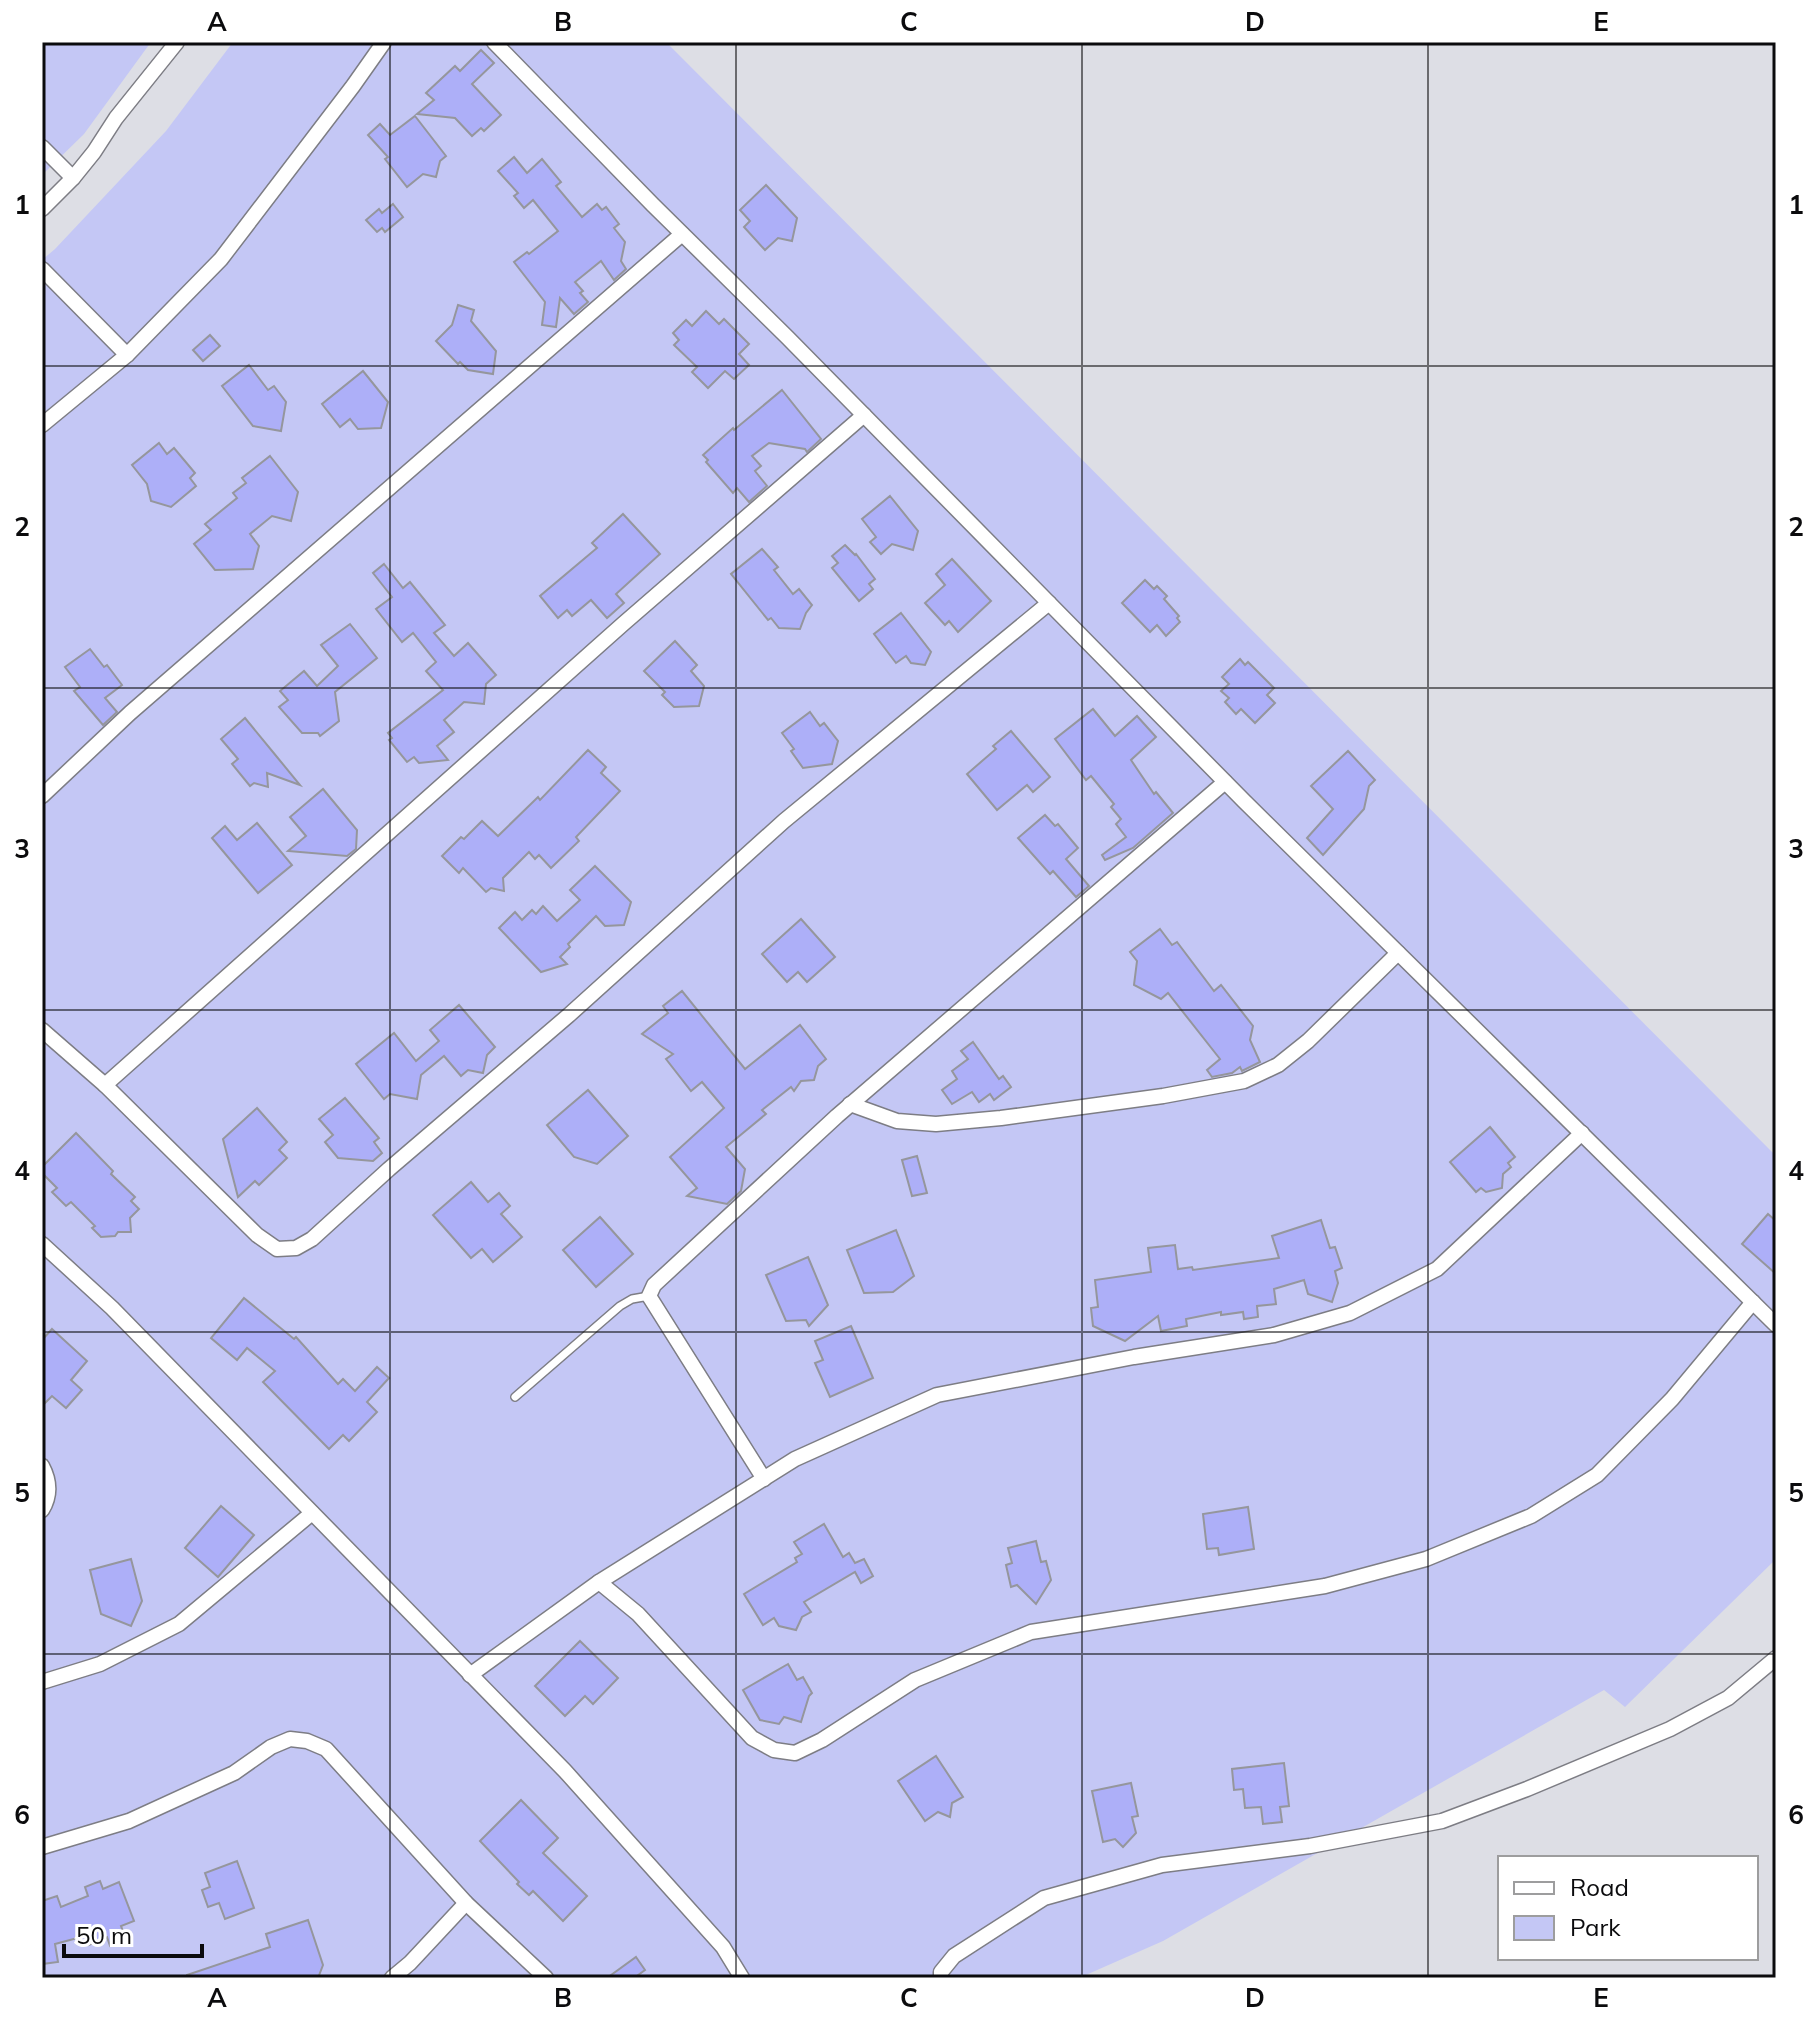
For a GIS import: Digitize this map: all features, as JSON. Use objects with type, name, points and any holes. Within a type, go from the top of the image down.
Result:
[{"type":"street","points":[[42,209],[73,178],[177,42]]},
{"type":"street","points":[[42,425],[127,355],[221,259],[384,42]]},
{"type":"street","points":[[494,42],[1225,782],[1776,1325]]},
{"type":"street","points":[[42,147],[73,178]]},
{"type":"street","points":[[42,796],[130,713],[682,234]]},
{"type":"street","points":[[42,269],[127,355]]},
{"type":"street","points":[[105,1085],[623,624],[864,415]]},
{"type":"street","points":[[42,1030],[105,1085],[257,1235],[277,1249],[296,1248],[312,1239],[569,1015],[784,821],[1049,603]]},
{"type":"street","points":[[764,1479],[649,1296],[654,1285],[850,1104],[1225,782]]},
{"type":"street","points":[[850,1104],[897,1121],[936,1124],[1163,1096],[1244,1081],[1278,1065],[1308,1041],[1398,953]]},
{"type":"street","points":[[470,1675],[599,1582],[795,1459],[937,1395],[1134,1357],[1274,1335],[1350,1313],[1437,1269],[1582,1133]]},
{"type":"street","points":[[42,1244],[112,1308],[565,1771],[723,1947],[742,1978]]},
{"type":"street","points":[[599,1582],[638,1614],[752,1738],[774,1750],[795,1753],[822,1740],[915,1680],[1031,1632],[1325,1586],[1426,1559],[1531,1516],[1597,1475],[1672,1399],[1753,1302]]},
{"type":"street","points":[[42,1466],[49,1486],[47,1502],[42,1510]]},
{"type":"street","points":[[42,1682],[100,1664],[179,1624],[312,1513]]},
{"type":"street","points":[[941,1978],[941,1972],[954,1956],[1044,1898],[1162,1865],[1310,1846],[1442,1821],[1670,1729],[1728,1698],[1776,1658]]},
{"type":"street","points":[[42,1847],[129,1821],[234,1773],[281,1743],[290,1739],[307,1741],[326,1749],[466,1903],[546,1978]]},
{"type":"street","points":[[392,1978],[466,1903]]},
{"type":"lane","points":[[515,1397],[620,1306],[632,1299],[649,1296]]},
{"type":"green space","points":[[42,42],[151,42],[84,134],[42,175]]},
{"type":"green space","points":[[233,42],[666,42],[1776,1156],[1776,1559],[1625,1707],[1604,1690],[1163,1941],[1079,1978],[42,1978],[42,260],[166,131]]},
{"type":"building","points":[[481,50],[494,63],[472,84],[501,115],[484,131],[481,128],[472,136],[455,118],[417,114],[434,100],[426,93],[455,66],[460,71]]},
{"type":"building","points":[[415,116],[446,156],[440,161],[436,177],[423,174],[407,187],[385,159],[388,157],[368,135],[380,124],[390,135]]},
{"type":"building","points":[[514,157],[527,173],[542,159],[561,182],[556,186],[582,217],[597,204],[602,210],[606,207],[619,224],[614,228],[625,242],[621,261],[626,269],[614,280],[601,261],[575,282],[588,302],[574,314],[560,298],[556,327],[542,325],[545,302],[514,262],[558,231],[533,200],[524,208],[514,196],[518,193],[498,171]]},
{"type":"building","points":[[766,185],[797,218],[792,241],[778,238],[765,250],[744,227],[750,221],[740,210]]},
{"type":"building","points":[[393,204],[403,217],[385,232],[382,228],[377,232],[366,220],[379,209],[382,213]]},
{"type":"building","points":[[458,305],[474,310],[471,321],[496,351],[493,374],[468,370],[436,341],[452,325]]},
{"type":"building","points":[[706,311],[719,324],[724,319],[749,344],[739,354],[749,365],[734,379],[725,371],[708,388],[692,372],[697,367],[674,345],[679,340],[673,333],[686,320],[692,326]]},
{"type":"building","points":[[210,335],[220,346],[203,361],[193,350]]},
{"type":"building","points":[[249,365],[268,390],[274,386],[286,402],[281,431],[253,426],[222,386]]},
{"type":"building","points":[[363,371],[388,402],[381,428],[358,429],[350,419],[340,427],[322,404]]},
{"type":"building","points":[[782,390],[821,439],[807,452],[805,449],[769,443],[752,456],[761,466],[755,471],[767,486],[749,502],[737,488],[733,493],[703,455]]},
{"type":"building","points":[[159,443],[167,454],[174,448],[195,473],[190,478],[196,486],[171,507],[151,501],[147,484],[132,465]]},
{"type":"building","points":[[270,456],[298,492],[291,521],[272,516],[250,534],[259,546],[253,569],[215,570],[194,544],[211,530],[205,524],[237,498],[233,493],[246,483],[242,478]]},
{"type":"building","points":[[890,496],[918,531],[913,550],[892,544],[881,554],[870,542],[876,537],[862,519]]},
{"type":"building","points":[[623,514],[660,554],[616,594],[624,603],[607,618],[591,600],[572,616],[567,610],[558,618],[540,596],[597,548],[592,543]]},
{"type":"building","points":[[845,545],[875,579],[869,584],[873,589],[859,601],[832,568],[838,563],[832,556]]},
{"type":"building","points":[[762,549],[778,567],[774,570],[793,594],[799,589],[812,605],[800,629],[779,628],[771,618],[768,620],[731,574]]},
{"type":"building","points":[[952,559],[991,601],[958,632],[949,621],[945,625],[925,603],[945,585],[936,574]]},
{"type":"building","points":[[384,564],[403,588],[410,582],[445,625],[434,633],[454,656],[468,643],[496,675],[486,684],[484,704],[464,702],[444,720],[454,732],[437,746],[448,760],[419,763],[414,757],[407,762],[389,740],[392,738],[388,733],[443,690],[426,671],[436,662],[413,633],[402,642],[376,609],[392,597],[373,573]]},
{"type":"building","points":[[1145,580],[1167,596],[1164,599],[1179,616],[1180,622],[1166,636],[1157,625],[1150,632],[1122,603]]},
{"type":"building","points":[[901,613],[931,652],[925,665],[911,663],[906,656],[896,663],[874,634]]},
{"type":"building","points":[[350,624],[377,658],[335,692],[339,721],[320,736],[318,733],[302,733],[279,707],[288,700],[280,691],[304,671],[317,686],[338,666],[321,645]]},
{"type":"building","points":[[675,641],[697,665],[691,671],[704,686],[699,706],[674,707],[662,695],[665,692],[644,671]]},
{"type":"building","points":[[90,649],[122,685],[105,698],[117,712],[103,725],[74,691],[80,687],[65,667]]},
{"type":"building","points":[[1240,659],[1245,665],[1248,662],[1274,688],[1267,695],[1275,703],[1255,723],[1241,709],[1236,714],[1225,702],[1229,698],[1221,691],[1229,684],[1222,677]]},
{"type":"building","points":[[1093,709],[1115,736],[1137,716],[1156,737],[1131,760],[1154,794],[1156,792],[1173,813],[1133,848],[1105,860],[1102,855],[1126,837],[1116,824],[1121,819],[1111,807],[1114,804],[1091,776],[1086,780],[1055,739]]},
{"type":"building","points":[[810,712],[820,726],[824,723],[838,741],[832,764],[803,768],[782,733]]},
{"type":"building","points":[[245,718],[300,785],[267,773],[268,787],[254,783],[250,786],[232,764],[238,759],[221,739]]},
{"type":"building","points":[[1011,731],[1050,777],[1033,792],[1027,785],[997,810],[967,774]]},
{"type":"building","points":[[588,750],[606,767],[601,773],[620,791],[576,837],[579,841],[551,868],[539,855],[535,859],[529,852],[503,878],[504,891],[491,888],[486,892],[463,868],[459,873],[442,856],[482,821],[498,836],[538,797],[540,800]]},
{"type":"building","points":[[1348,751],[1375,780],[1369,786],[1364,809],[1323,855],[1307,838],[1333,809],[1311,786]]},
{"type":"building","points":[[323,789],[357,830],[356,849],[347,856],[288,851],[306,836],[290,817]]},
{"type":"building","points":[[1045,815],[1055,826],[1058,824],[1078,848],[1066,859],[1089,886],[1076,897],[1053,871],[1050,874],[1018,838]]},
{"type":"building","points":[[257,823],[292,865],[258,893],[212,838],[225,826],[237,840]]},
{"type":"building","points":[[595,866],[631,902],[624,925],[605,926],[596,916],[568,944],[570,947],[560,957],[567,964],[541,972],[499,928],[515,912],[522,920],[532,910],[536,914],[543,906],[557,921],[580,900],[570,890]]},
{"type":"building","points":[[801,919],[835,957],[807,982],[798,972],[787,982],[762,954]]},
{"type":"building","points":[[1160,929],[1172,945],[1177,942],[1214,991],[1221,985],[1253,1026],[1250,1040],[1260,1062],[1242,1071],[1240,1067],[1232,1073],[1212,1077],[1207,1070],[1220,1059],[1168,993],[1161,999],[1134,985],[1137,961],[1130,952]]},
{"type":"building","points":[[682,991],[745,1069],[800,1025],[826,1059],[818,1066],[814,1080],[801,1081],[794,1091],[791,1087],[762,1110],[766,1114],[726,1147],[745,1169],[741,1191],[727,1204],[687,1196],[697,1188],[670,1157],[724,1108],[702,1082],[691,1091],[666,1059],[673,1054],[642,1034],[668,1013],[663,1006]]},
{"type":"building","points":[[459,1005],[495,1047],[487,1055],[483,1073],[468,1070],[461,1076],[444,1056],[421,1075],[417,1099],[390,1094],[384,1099],[356,1064],[394,1033],[416,1061],[439,1041],[430,1030]]},
{"type":"building","points":[[973,1042],[999,1079],[1003,1076],[1011,1087],[994,1100],[990,1094],[979,1102],[972,1092],[952,1104],[942,1090],[957,1079],[952,1071],[968,1059],[961,1051]]},
{"type":"building","points":[[588,1090],[628,1136],[597,1164],[574,1157],[547,1125]]},
{"type":"building","points":[[345,1098],[379,1138],[374,1142],[382,1153],[373,1161],[338,1158],[325,1142],[333,1135],[319,1119]]},
{"type":"building","points":[[257,1108],[287,1142],[279,1150],[287,1158],[259,1185],[255,1181],[238,1197],[223,1139]]},
{"type":"building","points":[[1490,1127],[1515,1157],[1508,1163],[1511,1167],[1503,1174],[1502,1188],[1486,1192],[1481,1188],[1476,1192],[1450,1162]]},
{"type":"building","points":[[76,1133],[135,1197],[131,1201],[139,1209],[130,1218],[131,1232],[101,1237],[92,1228],[95,1226],[71,1202],[66,1206],[52,1192],[57,1188],[42,1173],[42,1167]]},
{"type":"building","points":[[917,1156],[927,1193],[912,1196],[902,1160]]},
{"type":"building","points":[[471,1182],[488,1202],[499,1193],[510,1206],[501,1214],[522,1237],[493,1262],[482,1249],[471,1258],[433,1215]]},
{"type":"building","points":[[1768,1214],[1776,1221],[1776,1274],[1742,1244]]},
{"type":"building","points":[[600,1217],[633,1254],[596,1287],[563,1250]]},
{"type":"building","points":[[1321,1220],[1330,1248],[1335,1247],[1342,1268],[1335,1271],[1338,1283],[1332,1302],[1308,1294],[1304,1280],[1274,1289],[1276,1304],[1257,1306],[1258,1317],[1244,1319],[1243,1312],[1221,1315],[1221,1312],[1186,1319],[1187,1326],[1161,1331],[1158,1316],[1125,1341],[1093,1326],[1091,1308],[1098,1307],[1095,1280],[1151,1272],[1148,1248],[1175,1245],[1178,1269],[1192,1267],[1193,1270],[1279,1258],[1272,1236]]},
{"type":"building","points":[[896,1230],[914,1276],[893,1292],[864,1293],[847,1250]]},
{"type":"building","points":[[808,1257],[828,1305],[809,1326],[806,1320],[786,1321],[766,1275]]},
{"type":"building","points":[[244,1298],[294,1339],[296,1337],[338,1384],[343,1379],[355,1391],[377,1367],[389,1378],[367,1402],[377,1412],[349,1441],[343,1435],[329,1449],[263,1382],[275,1371],[247,1348],[237,1360],[211,1338]]},
{"type":"building","points":[[851,1326],[873,1378],[830,1397],[815,1363],[823,1360],[815,1341]]},
{"type":"building","points":[[52,1329],[87,1361],[71,1380],[82,1390],[66,1408],[52,1396],[42,1406],[42,1340]]},
{"type":"building","points":[[221,1506],[254,1535],[218,1577],[185,1548]]},
{"type":"building","points":[[1248,1507],[1254,1549],[1219,1555],[1218,1548],[1207,1549],[1203,1514]]},
{"type":"building","points":[[824,1524],[843,1557],[849,1553],[855,1563],[864,1559],[873,1576],[861,1583],[855,1572],[804,1602],[811,1612],[802,1617],[796,1630],[779,1626],[774,1618],[763,1625],[744,1594],[797,1562],[795,1558],[802,1554],[794,1542]]},
{"type":"building","points":[[1036,1541],[1041,1562],[1046,1561],[1051,1580],[1036,1604],[1017,1585],[1011,1587],[1006,1565],[1012,1563],[1008,1548]]},
{"type":"building","points":[[131,1559],[142,1601],[131,1626],[101,1614],[90,1570]]},
{"type":"building","points":[[580,1641],[618,1678],[593,1704],[585,1696],[565,1716],[535,1686]]},
{"type":"building","points":[[788,1664],[797,1680],[803,1677],[812,1693],[801,1722],[784,1717],[779,1724],[760,1720],[743,1690]]},
{"type":"building","points":[[936,1756],[963,1797],[952,1803],[950,1817],[938,1812],[925,1821],[898,1781]]},
{"type":"building","points":[[1284,1763],[1289,1806],[1280,1807],[1282,1822],[1263,1824],[1261,1807],[1245,1808],[1243,1789],[1234,1790],[1232,1769]]},
{"type":"building","points":[[1131,1783],[1138,1816],[1132,1817],[1136,1833],[1123,1847],[1115,1839],[1103,1842],[1092,1791]]},
{"type":"building","points":[[521,1800],[558,1838],[543,1853],[587,1896],[563,1921],[533,1891],[529,1895],[517,1884],[519,1882],[480,1841]]},
{"type":"building","points":[[237,1861],[254,1908],[225,1919],[219,1903],[208,1907],[202,1890],[210,1887],[205,1873]]},
{"type":"building","points":[[100,1881],[103,1889],[119,1882],[134,1921],[121,1926],[126,1939],[110,1946],[107,1937],[89,1945],[85,1936],[55,1944],[58,1962],[42,1964],[42,1901],[57,1896],[61,1907],[88,1896],[85,1887]]},
{"type":"building","points":[[308,1920],[323,1965],[318,1978],[187,1978],[187,1975],[270,1947],[266,1934]]},
{"type":"building","points":[[636,1957],[645,1970],[634,1978],[607,1978]]}]
